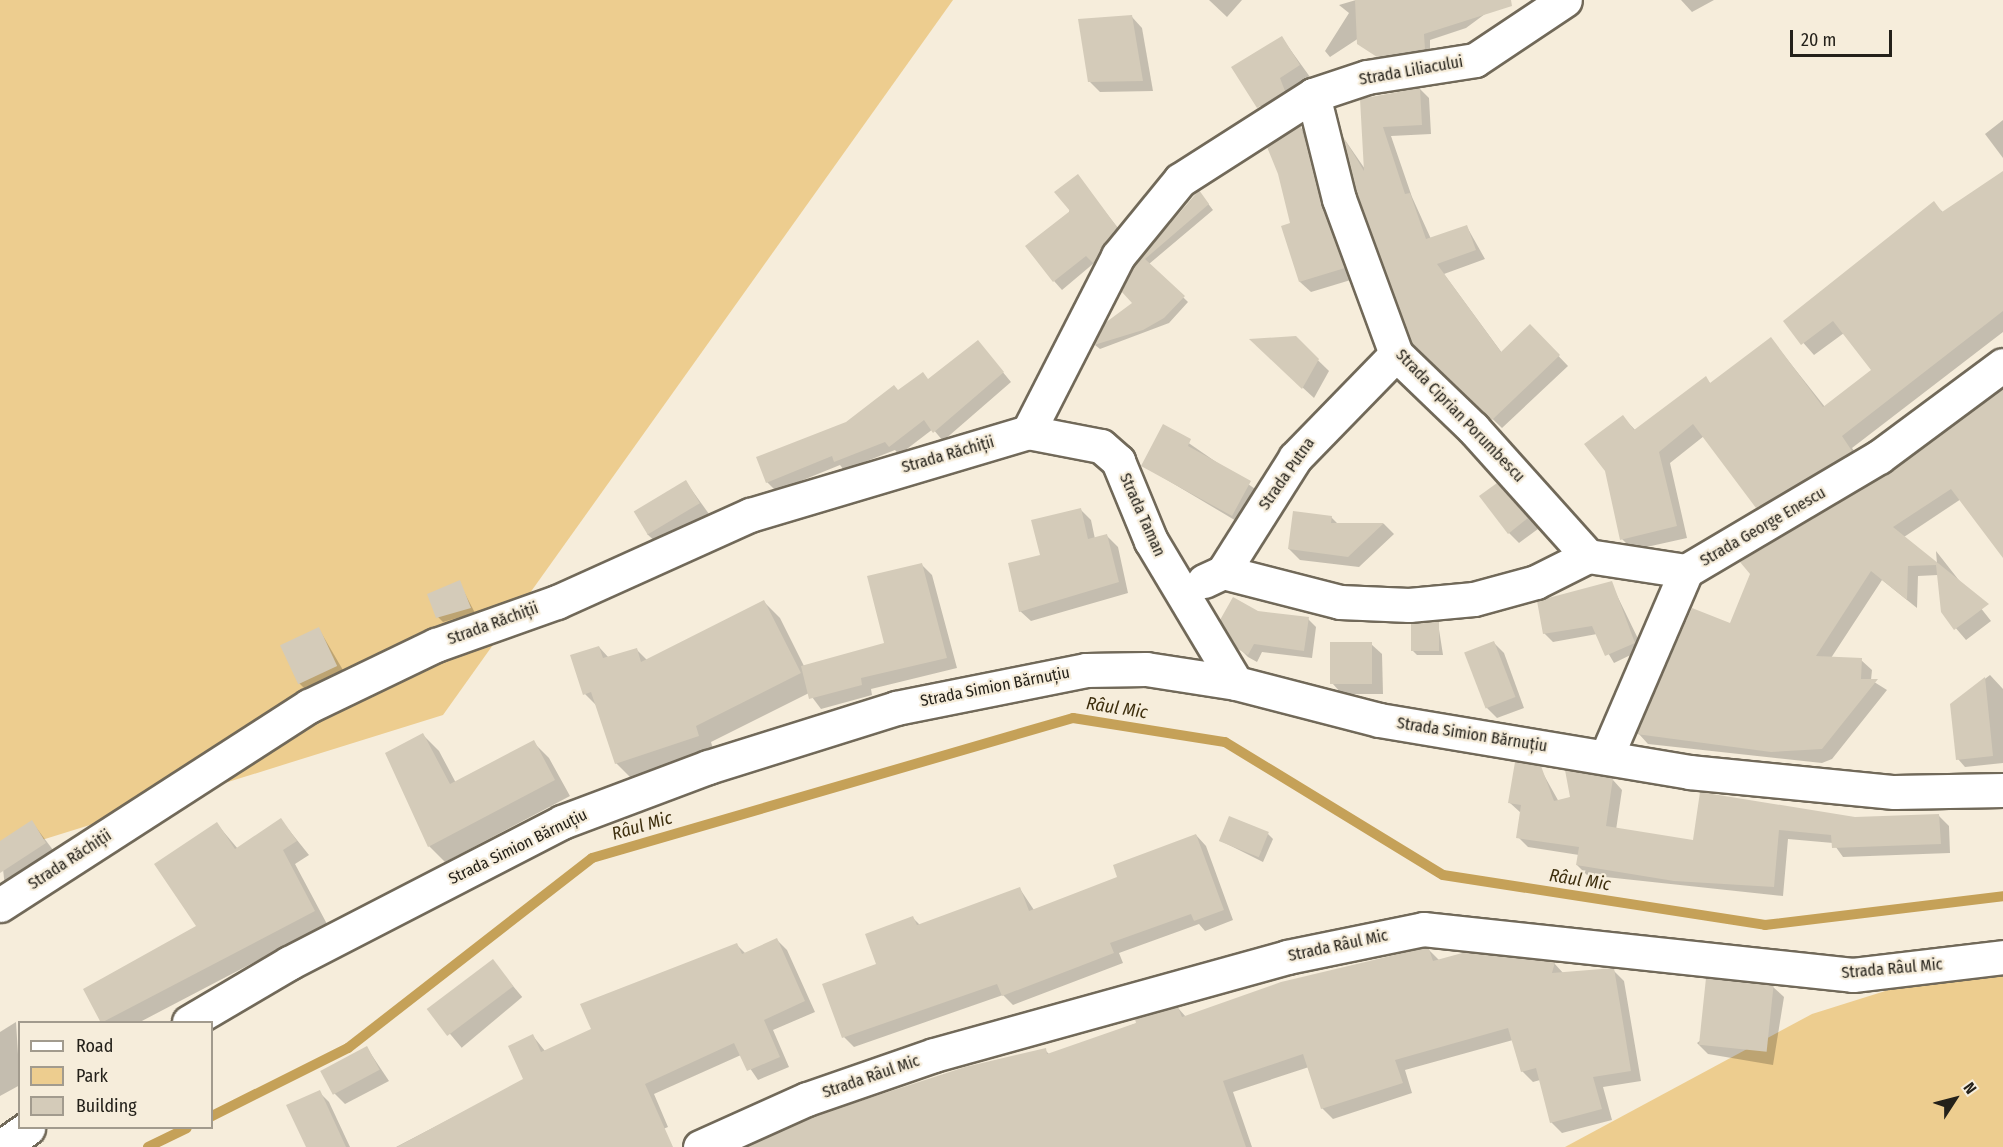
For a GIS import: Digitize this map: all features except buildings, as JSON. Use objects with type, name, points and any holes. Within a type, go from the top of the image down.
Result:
[{"type":"street","name":"Strada Liliacului","points":[[1028,432],[1118,256],[1159,201],[1180,180],[1313,95],[1367,77],[1474,60],[1565,0]]},
{"type":"street","name":"Strada Ciprian Porumbescu","points":[[1313,95],[1339,199],[1396,354],[1473,428],[1588,556]]},
{"type":"street","name":"Strada Putna","points":[[1223,572],[1295,458],[1396,354]]},
{"type":"street","name":"Strada George Enescu","points":[[1606,757],[1686,571],[1879,457],[2003,364]]},
{"type":"street","name":"Strada Taman","points":[[1028,432],[1101,446],[1118,461],[1151,541],[1236,682]]},
{"type":"street","name":"Strada Răchiții","points":[[0,905],[309,706],[436,645],[557,602],[750,515],[1028,432]]},
{"type":"street","points":[[1182,592],[1223,572],[1340,602],[1409,605],[1474,599],[1536,582],[1588,556],[1686,571]]},
{"type":"street","name":"Strada Simion Bărnuțiu","points":[[192,1021],[289,963],[562,822],[708,767],[896,708],[1015,680],[1086,670],[1146,669],[1236,682],[1378,720],[1768,782],[1894,792],[2003,790]]},
{"type":"street","name":"Strada Râul Mic","points":[[700,1147],[807,1099],[934,1055],[1287,957],[1423,929],[1853,975],[2003,957]]},
{"type":"street","points":[[1,1147],[27,1129]]},
{"type":"green space","points":[[0,0],[953,0],[443,715],[0,853]]},
{"type":"green space","points":[[2003,954],[2003,1147],[1565,1147],[1812,1014]]},
{"type":"waterway","name":"Râul Mic","points":[[213,1116],[348,1048],[592,858],[1073,718],[1225,742],[1443,875],[1765,925],[2003,896]]},
{"type":"waterway","name":"Râul Mic","points":[[148,1147],[185,1129]]}]
